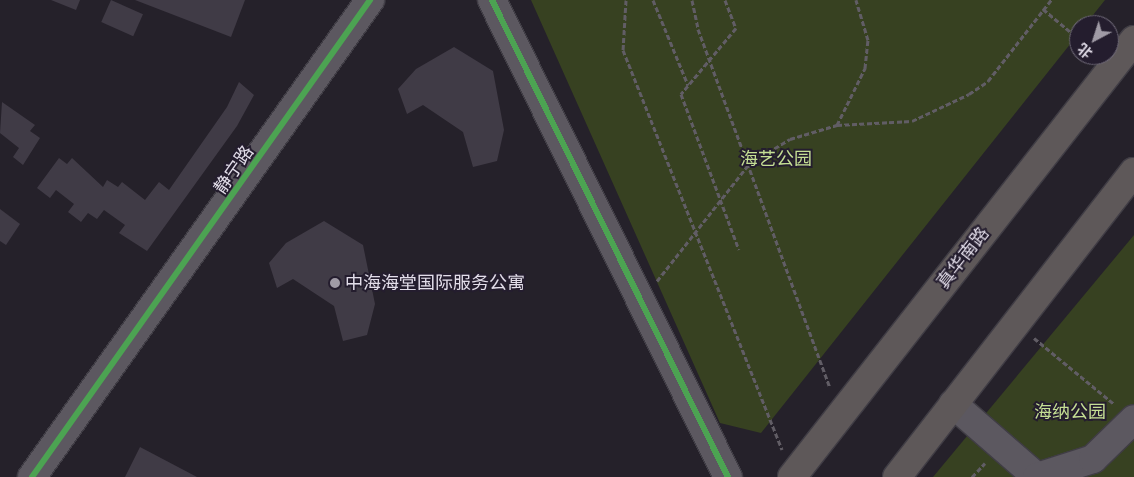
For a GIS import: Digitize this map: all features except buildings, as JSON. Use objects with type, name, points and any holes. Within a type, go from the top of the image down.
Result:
[{"type":"main road","name":"真华南路","points":[[792,477],[1134,40]]},
{"type":"main road","points":[[897,477],[1134,172]]},
{"type":"street","name":"静宁路","points":[[32,477],[370,0]]},
{"type":"street","points":[[492,0],[728,477]]},
{"type":"street","points":[[953,404],[1037,477],[1093,459],[1133,419]]},
{"type":"path","points":[[626,0],[623,50],[792,477]]},
{"type":"path","points":[[653,0],[688,85]]},
{"type":"path","points":[[692,0],[709,60],[749,164],[840,416]]},
{"type":"path","points":[[725,0],[736,28],[681,94],[739,250]]},
{"type":"path","points":[[837,125],[865,68],[868,40],[856,0]]},
{"type":"path","points":[[641,302],[749,164],[790,139],[837,125],[912,121],[969,94],[988,81],[1051,0]]},
{"type":"path","points":[[1043,10],[1069,31]]},
{"type":"path","points":[[1016,323],[1133,419]]},
{"type":"green space","name":"海艺公园","points":[[531,0],[1105,0],[1093,15],[1069,15],[1069,46],[761,433],[720,423]]},
{"type":"green space","name":"海纳公园","points":[[1134,235],[1134,477],[933,477]]},
{"type":"cycle path","points":[[32,477],[370,0]]},
{"type":"cycle path","points":[[492,0],[728,477]]},
{"type":"place","name":"中海海堂国际服务公寓","points":[[335,283]]}]
